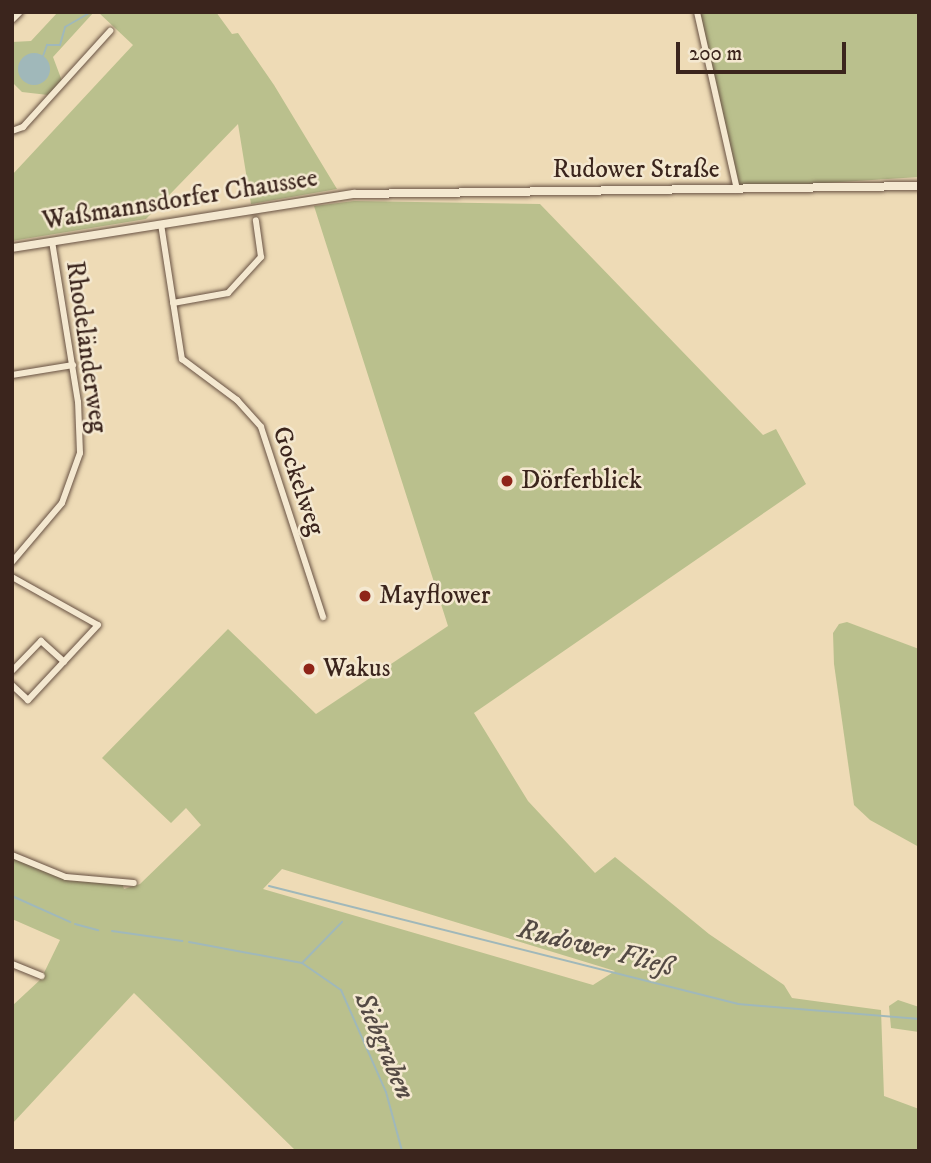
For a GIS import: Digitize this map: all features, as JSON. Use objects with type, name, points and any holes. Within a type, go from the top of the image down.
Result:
[{"type":"street","points":[[12,20],[20,12]]},
{"type":"street","points":[[697,12],[737,190]]},
{"type":"street","points":[[13,129],[23,127],[110,30]]},
{"type":"street","name":"Rudower Straße","points":[[354,194],[919,186]]},
{"type":"street","name":"Waßmannsdorfer Chaussee","points":[[12,247],[354,194]]},
{"type":"street","points":[[173,303],[228,293],[261,257],[256,220]]},
{"type":"street","name":"Gockelweg","points":[[161,224],[184,363],[237,400],[265,434],[323,617]]},
{"type":"street","name":"Rhodeländerweg","points":[[12,562],[55,513],[74,478],[80,440],[73,365],[52,241]]},
{"type":"street","points":[[12,375],[73,365]]},
{"type":"street","points":[[12,578],[98,625],[27,700],[12,685]]},
{"type":"street","points":[[12,671],[41,641],[64,662]]},
{"type":"street","points":[[12,855],[66,877],[135,883]]},
{"type":"street","points":[[12,964],[42,976]]},
{"type":"green space","points":[[58,12],[94,12],[53,57],[62,81],[48,95],[22,92],[12,82],[12,42],[31,41]]},
{"type":"green space","points":[[98,12],[216,12],[232,34],[238,33],[274,85],[337,189],[251,204],[238,124],[146,219],[12,241],[12,175],[133,45]]},
{"type":"green space","points":[[700,12],[919,12],[919,177],[745,188],[737,183]]},
{"type":"green space","points":[[354,201],[540,204],[763,435],[776,429],[806,484],[474,713],[528,801],[595,873],[615,857],[709,934],[784,985],[792,998],[881,1010],[884,1096],[919,1109],[919,1151],[296,1151],[134,993],[12,1124],[12,1006],[41,979],[60,940],[12,919],[12,858],[71,881],[122,883],[124,889],[140,884],[201,825],[186,808],[171,823],[102,758],[228,629],[316,714],[448,626],[314,206]],"holes":[[[282,869],[615,971],[593,985],[263,889]]]},
{"type":"green space","points":[[847,622],[919,649],[919,847],[870,820],[854,805],[834,664],[833,633],[839,624]]},
{"type":"green space","points":[[898,1000],[919,1007],[919,1032],[891,1028],[889,1006]]},
{"type":"water","points":[[34,53],[45,58],[50,69],[45,80],[34,85],[23,80],[18,69],[23,58]]},
{"type":"waterway","points":[[43,56],[47,45],[60,45],[65,27],[91,12]]},
{"type":"waterway","name":"Rudower Fließ","points":[[269,886],[738,1004],[919,1019]]},
{"type":"waterway","name":"Rudower Fließ","points":[[12,896],[70,922]]},
{"type":"waterway","points":[[303,962],[342,922]]},
{"type":"waterway","name":"Siebgraben","points":[[75,924],[98,930]]},
{"type":"waterway","name":"Siebgraben","points":[[112,931],[182,941]]},
{"type":"waterway","name":"Siebgraben","points":[[189,942],[302,963],[341,990],[386,1092],[402,1151]]},
{"type":"place","name":"Dörferblick","points":[[507,481]]},
{"type":"place","name":"Mayflower","points":[[365,596]]},
{"type":"place","name":"Wakus","points":[[309,669]]}]
